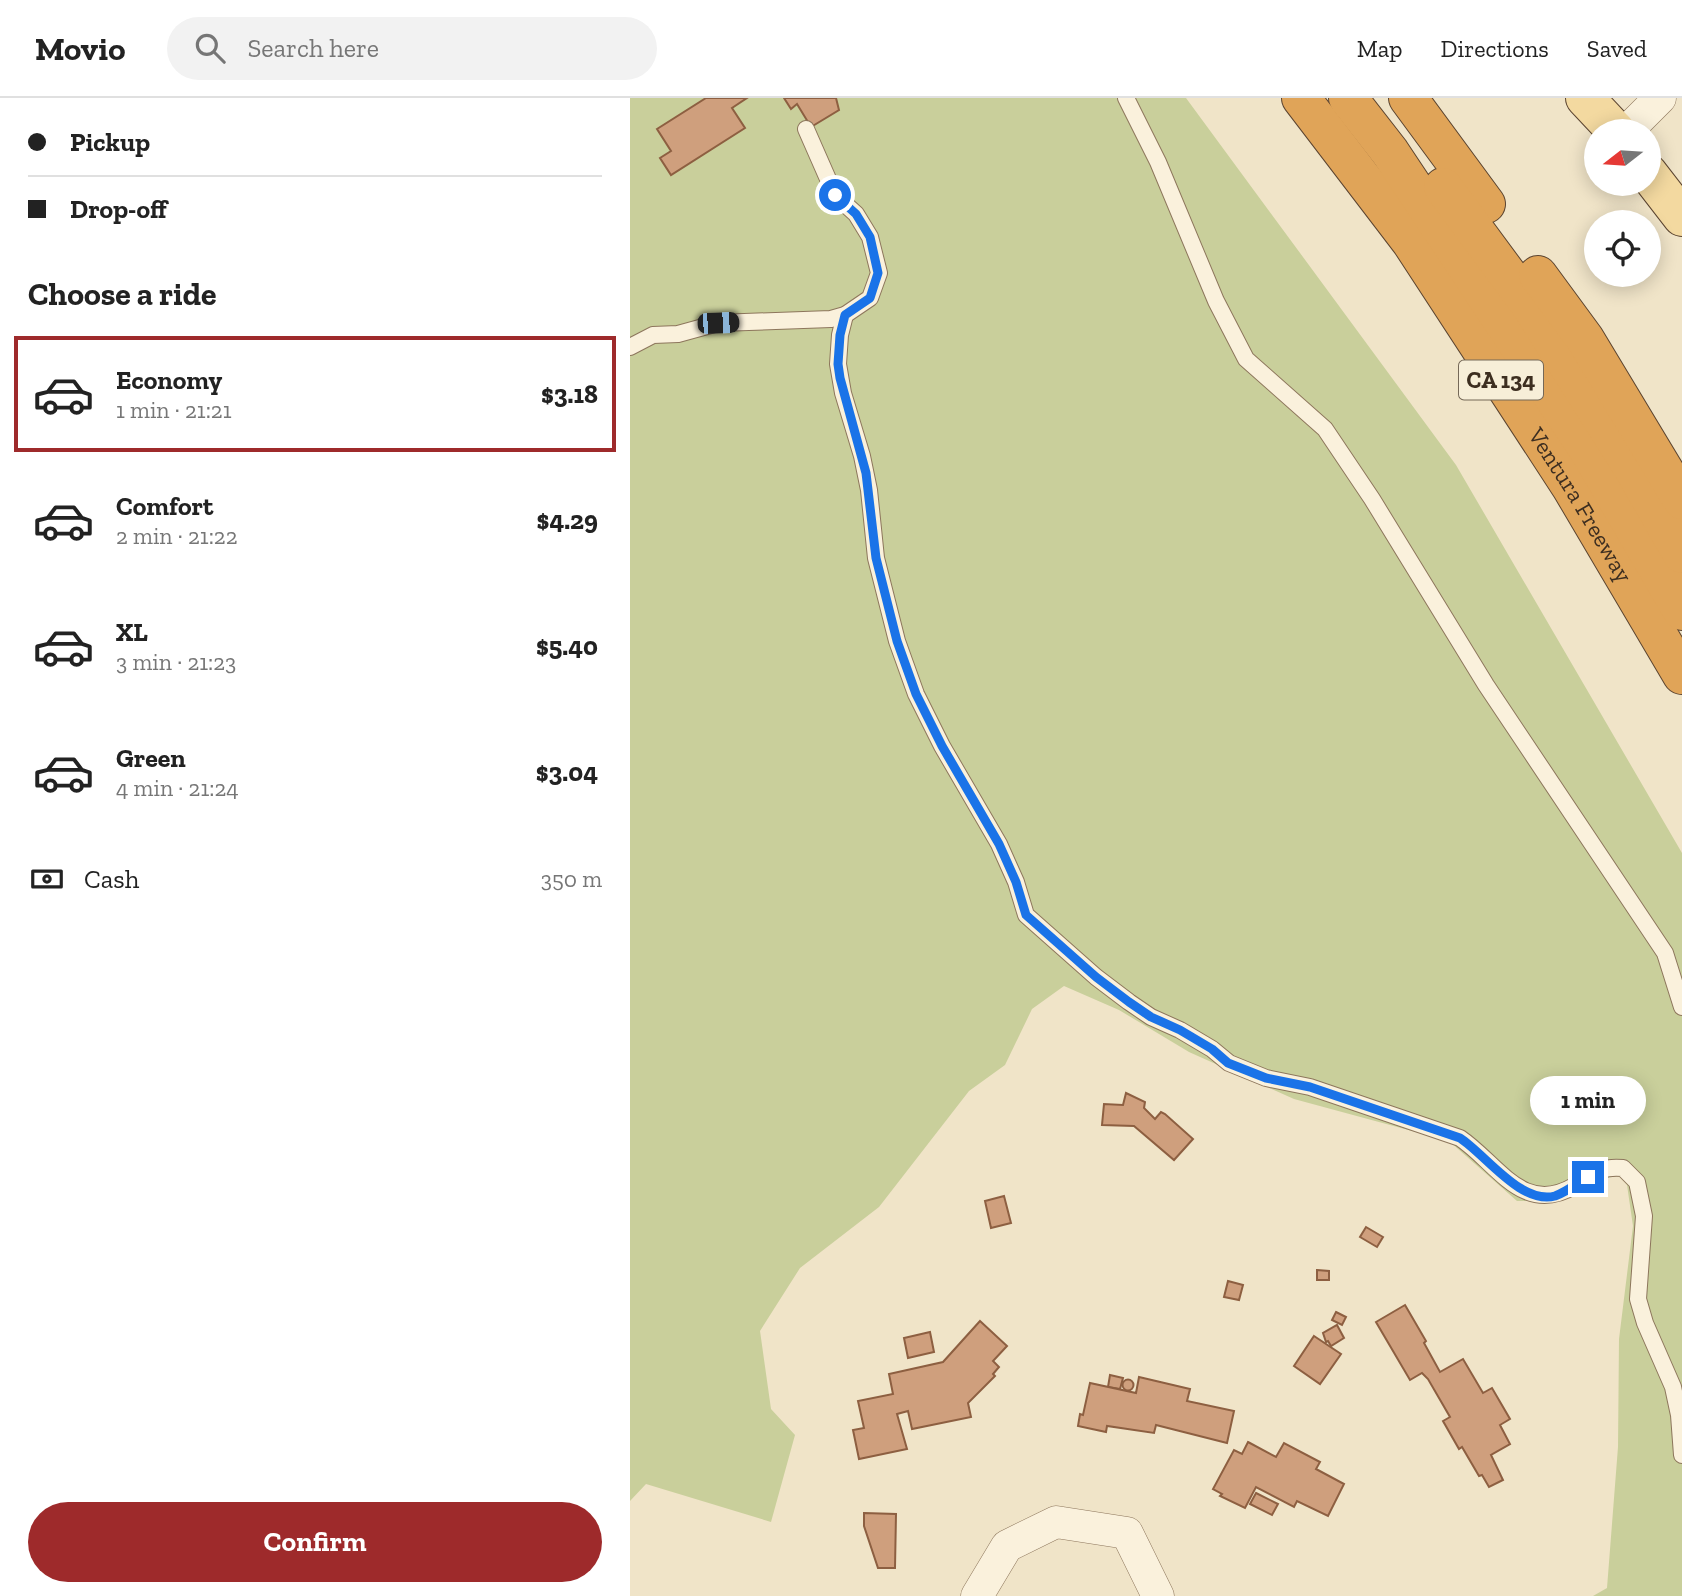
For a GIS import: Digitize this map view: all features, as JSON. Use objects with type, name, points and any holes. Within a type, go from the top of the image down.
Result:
[{"type":"highway","name":"Ventura Freeway","points":[[1301,98],[1419,254],[1571,487],[1682,675]]},
{"type":"highway","points":[[1348,98],[1390,152],[1589,451],[1682,611]]},
{"type":"highway","points":[[1377,98],[1530,305],[1632,467],[1682,554]]},
{"type":"highway","points":[[1408,98],[1585,339],[1682,500]]},
{"type":"main road","points":[[1585,98],[1605,119]]},
{"type":"main road","points":[[1661,190],[1682,217]]},
{"type":"street","points":[[1639,119],[1660,98]]},
{"type":"street","points":[[977,1596],[1007,1546],[1056,1521],[1127,1533],[1158,1596]]},
{"type":"lane","points":[[1126,98],[1158,162],[1216,301],[1246,359],[1325,429],[1372,499],[1486,685],[1665,953],[1682,1007]]},
{"type":"lane","points":[[630,347],[653,335],[678,334],[718,323],[811,321],[845,315],[870,298],[878,273],[870,237],[856,214],[835,195],[806,129]]},
{"type":"lane","points":[[845,315],[840,335],[838,364],[869,490],[876,558],[897,641],[916,694],[936,736],[999,844],[1016,882],[1026,915],[1096,977],[1129,1002],[1151,1017],[1212,1049],[1228,1063],[1266,1078],[1310,1087],[1460,1138],[1477,1149],[1522,1190],[1539,1196],[1554,1196],[1606,1167],[1623,1168],[1637,1182],[1644,1216],[1638,1299],[1645,1323],[1673,1387],[1679,1415],[1682,1455]]},
{"type":"green space","points":[[630,98],[1186,98],[1456,465],[1682,853],[1682,1596],[1593,1596],[1607,1588],[1618,1447],[1619,1339],[1633,1226],[1627,1185],[1619,1176],[1592,1180],[1552,1201],[1517,1201],[1449,1141],[1294,1099],[1189,1052],[1119,1010],[1064,986],[1032,1009],[1005,1065],[969,1091],[879,1207],[800,1268],[760,1331],[771,1409],[795,1435],[771,1522],[646,1484],[630,1501]]},
{"type":"building","points":[[706,98],[747,98],[732,108],[745,128],[671,175],[660,158],[671,151],[657,129]]},
{"type":"building","points":[[784,98],[836,98],[839,110],[811,127],[797,104],[791,109]]},
{"type":"building","points":[[1126,1093],[1145,1102],[1144,1108],[1155,1119],[1161,1112],[1165,1114],[1193,1139],[1174,1160],[1134,1126],[1102,1125],[1104,1104],[1123,1105]]},
{"type":"building","points":[[1004,1196],[1011,1223],[991,1228],[985,1201]]},
{"type":"building","points":[[1366,1227],[1383,1237],[1377,1247],[1360,1237]]},
{"type":"building","points":[[1317,1270],[1329,1271],[1329,1280],[1317,1280]]},
{"type":"building","points":[[1228,1281],[1243,1285],[1239,1300],[1224,1297]]},
{"type":"building","points":[[1405,1305],[1440,1372],[1463,1359],[1483,1393],[1492,1388],[1510,1419],[1500,1425],[1510,1444],[1491,1455],[1503,1480],[1489,1487],[1482,1475],[1479,1476],[1443,1421],[1450,1417],[1428,1379],[1422,1373],[1410,1380],[1376,1322]]},
{"type":"building","points":[[1336,1312],[1346,1317],[1342,1325],[1332,1320]]},
{"type":"building","points":[[980,1321],[1007,1346],[993,1361],[999,1367],[993,1374],[995,1376],[968,1403],[971,1417],[912,1429],[908,1411],[897,1414],[907,1449],[859,1459],[853,1430],[864,1428],[858,1401],[893,1394],[889,1374],[943,1362]]},
{"type":"building","points":[[1337,1325],[1344,1338],[1331,1346],[1326,1342],[1323,1333]]},
{"type":"building","points":[[930,1332],[934,1352],[908,1358],[904,1338]]},
{"type":"building","points":[[1314,1336],[1341,1354],[1320,1384],[1294,1366]]},
{"type":"building","points":[[1110,1375],[1123,1378],[1120,1389],[1108,1387]]},
{"type":"building","points":[[1139,1377],[1190,1389],[1187,1401],[1234,1411],[1227,1443],[1156,1425],[1154,1433],[1107,1426],[1106,1432],[1078,1426],[1090,1383],[1136,1393]]},
{"type":"building","points":[[1128,1380],[1132,1381],[1132,1389],[1128,1390],[1124,1389],[1123,1385],[1124,1381]]},
{"type":"building","points":[[1248,1442],[1276,1457],[1284,1443],[1320,1462],[1316,1469],[1344,1484],[1328,1516],[1297,1501],[1294,1507],[1256,1487],[1245,1508],[1220,1496],[1222,1494],[1213,1489],[1234,1450],[1242,1454]]},
{"type":"building","points":[[1256,1493],[1278,1504],[1272,1515],[1250,1504]]},
{"type":"building","points":[[864,1513],[896,1514],[895,1568],[878,1568],[864,1526]]},
{"type":"route","points":[[835,195],[856,214],[870,237],[878,273],[870,298],[845,315],[840,335],[838,364],[843,393],[866,473],[876,558],[897,641],[916,694],[942,746],[999,844],[1016,882],[1026,915],[1096,977],[1129,1002],[1151,1017],[1212,1049],[1228,1063],[1266,1078],[1310,1087],[1460,1138],[1477,1149],[1522,1190],[1539,1196],[1554,1196],[1588,1177]]}]
